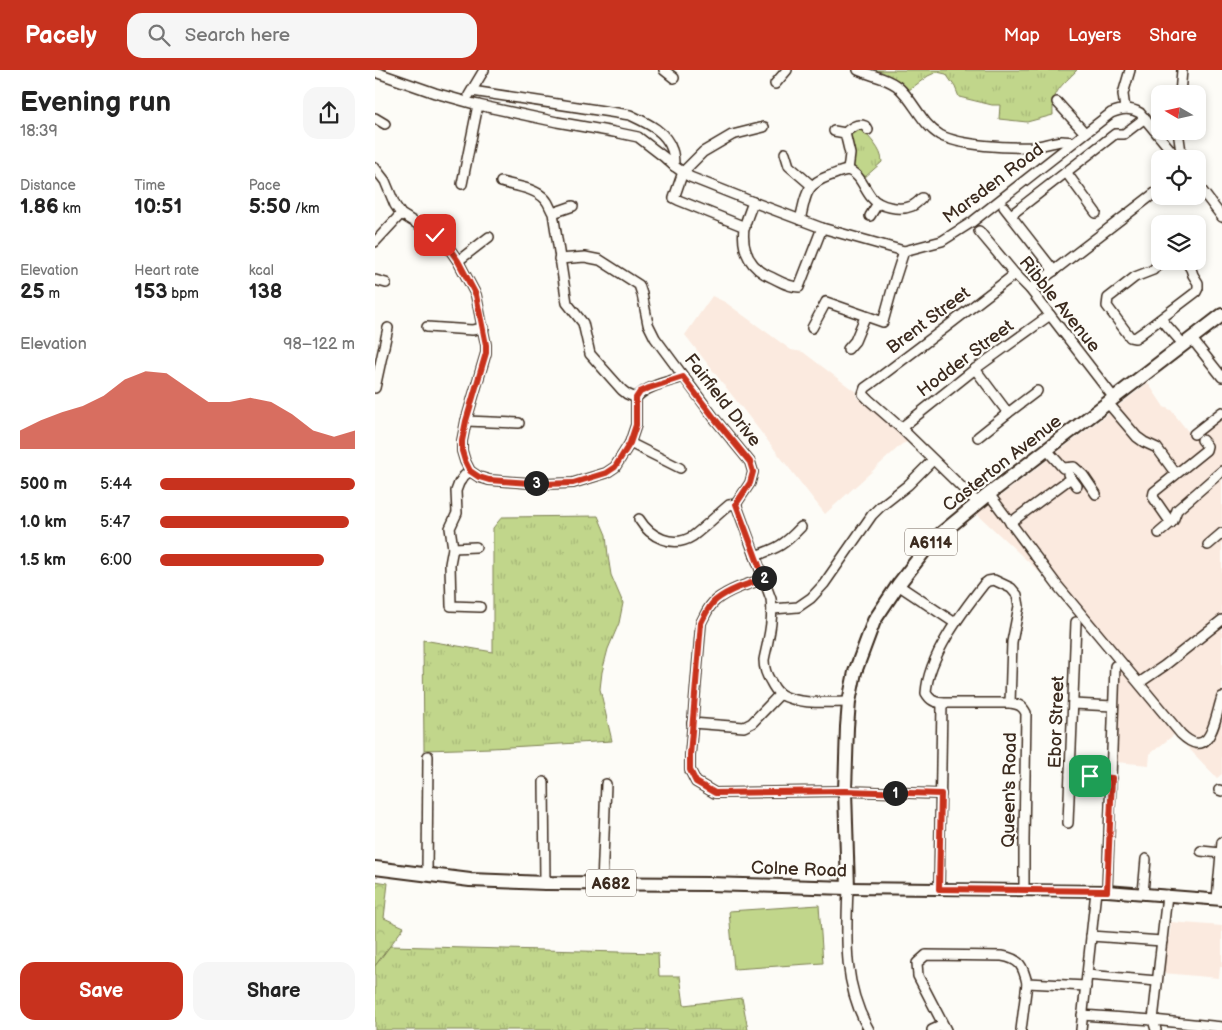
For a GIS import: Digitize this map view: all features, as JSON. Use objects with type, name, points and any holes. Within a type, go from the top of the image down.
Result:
[{"type":"highway","name":"Casterton Avenue","points":[[848,888],[845,791],[849,702],[855,672],[874,621],[898,585],[932,541],[989,494],[1222,315]]},
{"type":"highway","name":"Colne Road","points":[[375,868],[470,880],[848,888]]},
{"type":"main road","name":"Colne Road","points":[[848,888],[1107,891],[1220,900]]},
{"type":"street","points":[[464,101],[484,70]]},
{"type":"street","points":[[664,70],[673,78]]},
{"type":"street","points":[[775,84],[787,70]]},
{"type":"street","points":[[858,70],[889,80],[902,90],[933,130],[949,139],[971,144],[1015,147],[1073,142]]},
{"type":"street","points":[[1130,70],[1123,94],[1125,109],[1135,110],[1140,113],[1169,150]]},
{"type":"street","points":[[1181,85],[1182,70]]},
{"type":"street","name":"Marsden Road","points":[[375,72],[435,93],[478,105],[638,137],[690,177],[718,189],[822,228],[904,251],[942,242],[972,222],[1111,113],[1125,109]]},
{"type":"street","points":[[472,91],[630,115],[647,123],[662,134],[672,150],[674,166]]},
{"type":"street","points":[[1057,102],[1085,133]]},
{"type":"street","points":[[462,184],[478,105]]},
{"type":"street","points":[[375,118],[385,124]]},
{"type":"street","points":[[1011,215],[1115,134],[1124,134],[1145,118]]},
{"type":"street","points":[[834,131],[845,133],[854,126],[861,124],[868,130]]},
{"type":"street","points":[[745,227],[675,198],[683,172],[703,152],[732,135],[764,127]]},
{"type":"street","points":[[845,133],[850,154],[848,170]]},
{"type":"street","points":[[1164,144],[1178,141],[1180,150]]},
{"type":"street","points":[[785,152],[784,164],[811,185]]},
{"type":"street","points":[[375,168],[385,181],[401,214],[435,235],[449,248],[476,295],[484,328],[486,353],[462,441],[462,451],[470,471],[479,477],[489,480],[544,484],[573,483],[606,473],[615,467],[630,443],[636,425],[636,398],[640,392],[683,377]]},
{"type":"street","points":[[800,220],[806,195],[811,185],[820,179],[848,170],[868,181],[871,196],[878,203],[898,208],[916,208],[922,198]]},
{"type":"street","points":[[1066,172],[1096,213]]},
{"type":"street","points":[[501,182],[540,194],[547,201],[553,213],[567,303],[583,323],[590,354],[622,390],[636,398]]},
{"type":"street","points":[[1030,289],[1151,196]]},
{"type":"street","points":[[1206,196],[1222,216]]},
{"type":"street","points":[[753,202],[745,227],[744,243],[747,256],[754,265],[769,276],[792,287],[799,288],[822,228]]},
{"type":"street","points":[[870,216],[878,203]]},
{"type":"street","points":[[553,213],[573,206]]},
{"type":"street","points":[[1005,207],[1054,271]]},
{"type":"street","points":[[375,242],[401,214]]},
{"type":"street","name":"Ribble Avenue","points":[[979,231],[1030,289],[1137,437],[1157,448],[1176,474]]},
{"type":"street","points":[[458,261],[489,237]]},
{"type":"street","points":[[812,328],[826,302],[883,322],[904,251]]},
{"type":"street","name":"Fairfield Drive","points":[[559,259],[585,257],[600,260],[639,286],[648,324],[655,338],[715,419],[750,462],[753,472],[750,483],[736,504]]},
{"type":"street","points":[[1153,270],[1135,278],[1108,298],[1107,306],[1130,337],[1135,338],[1193,295],[1198,288],[1198,284],[1191,270]]},
{"type":"street","name":"Brent Street","points":[[901,428],[863,394],[865,388],[1015,274]]},
{"type":"street","points":[[375,280],[386,283]]},
{"type":"street","points":[[848,349],[855,341],[865,316]]},
{"type":"street","name":"Hodder Street","points":[[901,428],[975,369],[1050,316]]},
{"type":"street","points":[[1161,319],[1188,342],[1222,377]]},
{"type":"street","points":[[427,327],[472,330],[484,328]]},
{"type":"street","points":[[375,388],[377,371],[388,328]]},
{"type":"street","points":[[975,369],[1008,412]]},
{"type":"street","points":[[978,437],[1037,391]]},
{"type":"street","points":[[1194,434],[1222,412]]},
{"type":"street","points":[[466,421],[519,423]]},
{"type":"street","points":[[901,428],[978,503]]},
{"type":"street","points":[[1171,523],[1153,497],[1155,492],[1206,450],[1207,446],[1202,440]]},
{"type":"street","points":[[630,443],[679,468]]},
{"type":"street","points":[[1047,450],[1077,486]]},
{"type":"street","points":[[773,609],[798,607],[811,598],[824,584],[872,516],[880,507],[908,485],[933,460]]},
{"type":"street","points":[[1063,468],[1074,466],[1083,475],[1096,494]]},
{"type":"street","points":[[470,471],[459,483],[456,491],[457,513],[450,528],[453,548],[450,564],[451,606],[480,607]]},
{"type":"street","points":[[1159,533],[1173,521],[1177,510],[1222,471]]},
{"type":"street","points":[[1011,523],[1071,478]]},
{"type":"street","points":[[989,494],[1057,585],[1188,741],[1196,744],[1203,742],[1209,737],[1215,725],[1222,697]]},
{"type":"street","points":[[639,519],[644,528],[652,534],[663,540],[679,541],[691,537],[729,505],[736,504],[773,609],[764,665],[768,678],[780,694],[804,702],[849,702]]},
{"type":"street","points":[[755,556],[775,549],[788,541],[801,527]]},
{"type":"street","points":[[1208,544],[1222,533]]},
{"type":"street","points":[[453,548],[477,547]]},
{"type":"street","points":[[764,579],[740,587],[716,600],[706,612],[701,623],[690,755],[690,770],[696,782],[715,793],[845,791],[941,794]]},
{"type":"street","points":[[994,580],[1011,588],[1017,595],[1019,606],[1012,642],[1010,703],[942,704],[929,698],[926,689],[933,664],[955,623],[984,584],[994,580]]},
{"type":"street","points":[[898,585],[955,623]]},
{"type":"street","points":[[1139,683],[1164,666],[1222,620]]},
{"type":"street","name":"Ebor Street","points":[[1068,823],[1076,622]]},
{"type":"street","points":[[1107,891],[1115,666]]},
{"type":"street","points":[[692,723],[744,727],[751,723],[780,694]]},
{"type":"street","name":"Queen's Road","points":[[1010,703],[1023,707],[1026,713],[1024,889]]},
{"type":"street","points":[[939,889],[942,704]]},
{"type":"street","points":[[1073,704],[1113,706]]},
{"type":"street","points":[[427,874],[428,756]]},
{"type":"street","points":[[1070,774],[1112,778]]},
{"type":"street","points":[[544,782],[545,883]]},
{"type":"street","points":[[603,884],[606,784]]},
{"type":"street","points":[[1220,900],[1222,842]]},
{"type":"street","points":[[1201,852],[1221,853]]},
{"type":"street","points":[[1143,894],[1146,858]]},
{"type":"street","points":[[848,888],[846,941],[848,969],[852,990],[861,1017],[869,1030]]},
{"type":"street","points":[[1081,1030],[1096,891]]},
{"type":"street","points":[[1156,1030],[1153,1020],[1167,895]]},
{"type":"street","points":[[1091,936],[1162,941]]},
{"type":"street","points":[[931,1030],[944,1027],[917,976],[917,964],[926,955],[1002,956],[1011,957],[1018,962],[1024,969],[1027,983],[1021,1030]]},
{"type":"street","points":[[1087,976],[1157,981]]},
{"type":"street","points":[[1027,983],[1086,986]]},
{"type":"street","points":[[1082,1015],[1222,1027]]},
{"type":"shaded area","points":[[712,296],[725,302],[791,350],[803,352],[855,390],[857,398],[865,402],[907,442],[902,444],[825,514],[685,335]]},
{"type":"shaded area","points":[[1148,383],[1164,407],[1171,410],[1194,439],[1220,418],[1222,420],[1222,774],[1217,778],[1175,734],[1150,754],[1149,765],[1116,762],[1118,663],[1048,580],[977,514]]},
{"type":"shaded area","points":[[1171,922],[1222,926],[1222,967],[1220,967],[1219,978],[1163,973]]},
{"type":"green space","points":[[876,70],[1077,70],[1056,94],[1053,115],[1027,122],[999,119],[1000,105],[992,105],[959,97],[946,74],[937,72],[928,76],[909,90],[894,78]]},
{"type":"green space","points":[[861,128],[877,148],[882,162],[864,178],[852,167],[849,134]]},
{"type":"green space","points":[[598,516],[606,535],[611,575],[623,603],[619,623],[608,649],[600,689],[612,741],[424,750],[423,640],[493,652],[493,528],[502,517]]},
{"type":"green space","points":[[375,881],[388,883],[384,918],[404,927],[375,966]]},
{"type":"green space","points":[[819,905],[823,963],[734,969],[729,911]]},
{"type":"green space","points":[[390,946],[658,953],[659,976],[680,976],[684,1005],[742,998],[748,1030],[375,1030],[375,966]]},
{"type":"route","points":[[435,235],[449,248],[470,282],[476,295],[484,328],[486,353],[462,441],[462,451],[470,471],[479,477],[489,480],[544,484],[573,483],[606,473],[615,467],[630,443],[636,425],[636,398],[640,392],[683,377],[750,462],[753,472],[750,483],[736,504],[764,579],[740,587],[716,600],[706,612],[701,623],[690,755],[690,770],[696,782],[715,793],[845,791],[941,794],[939,889],[1107,891],[1112,778],[1090,776]]}]
